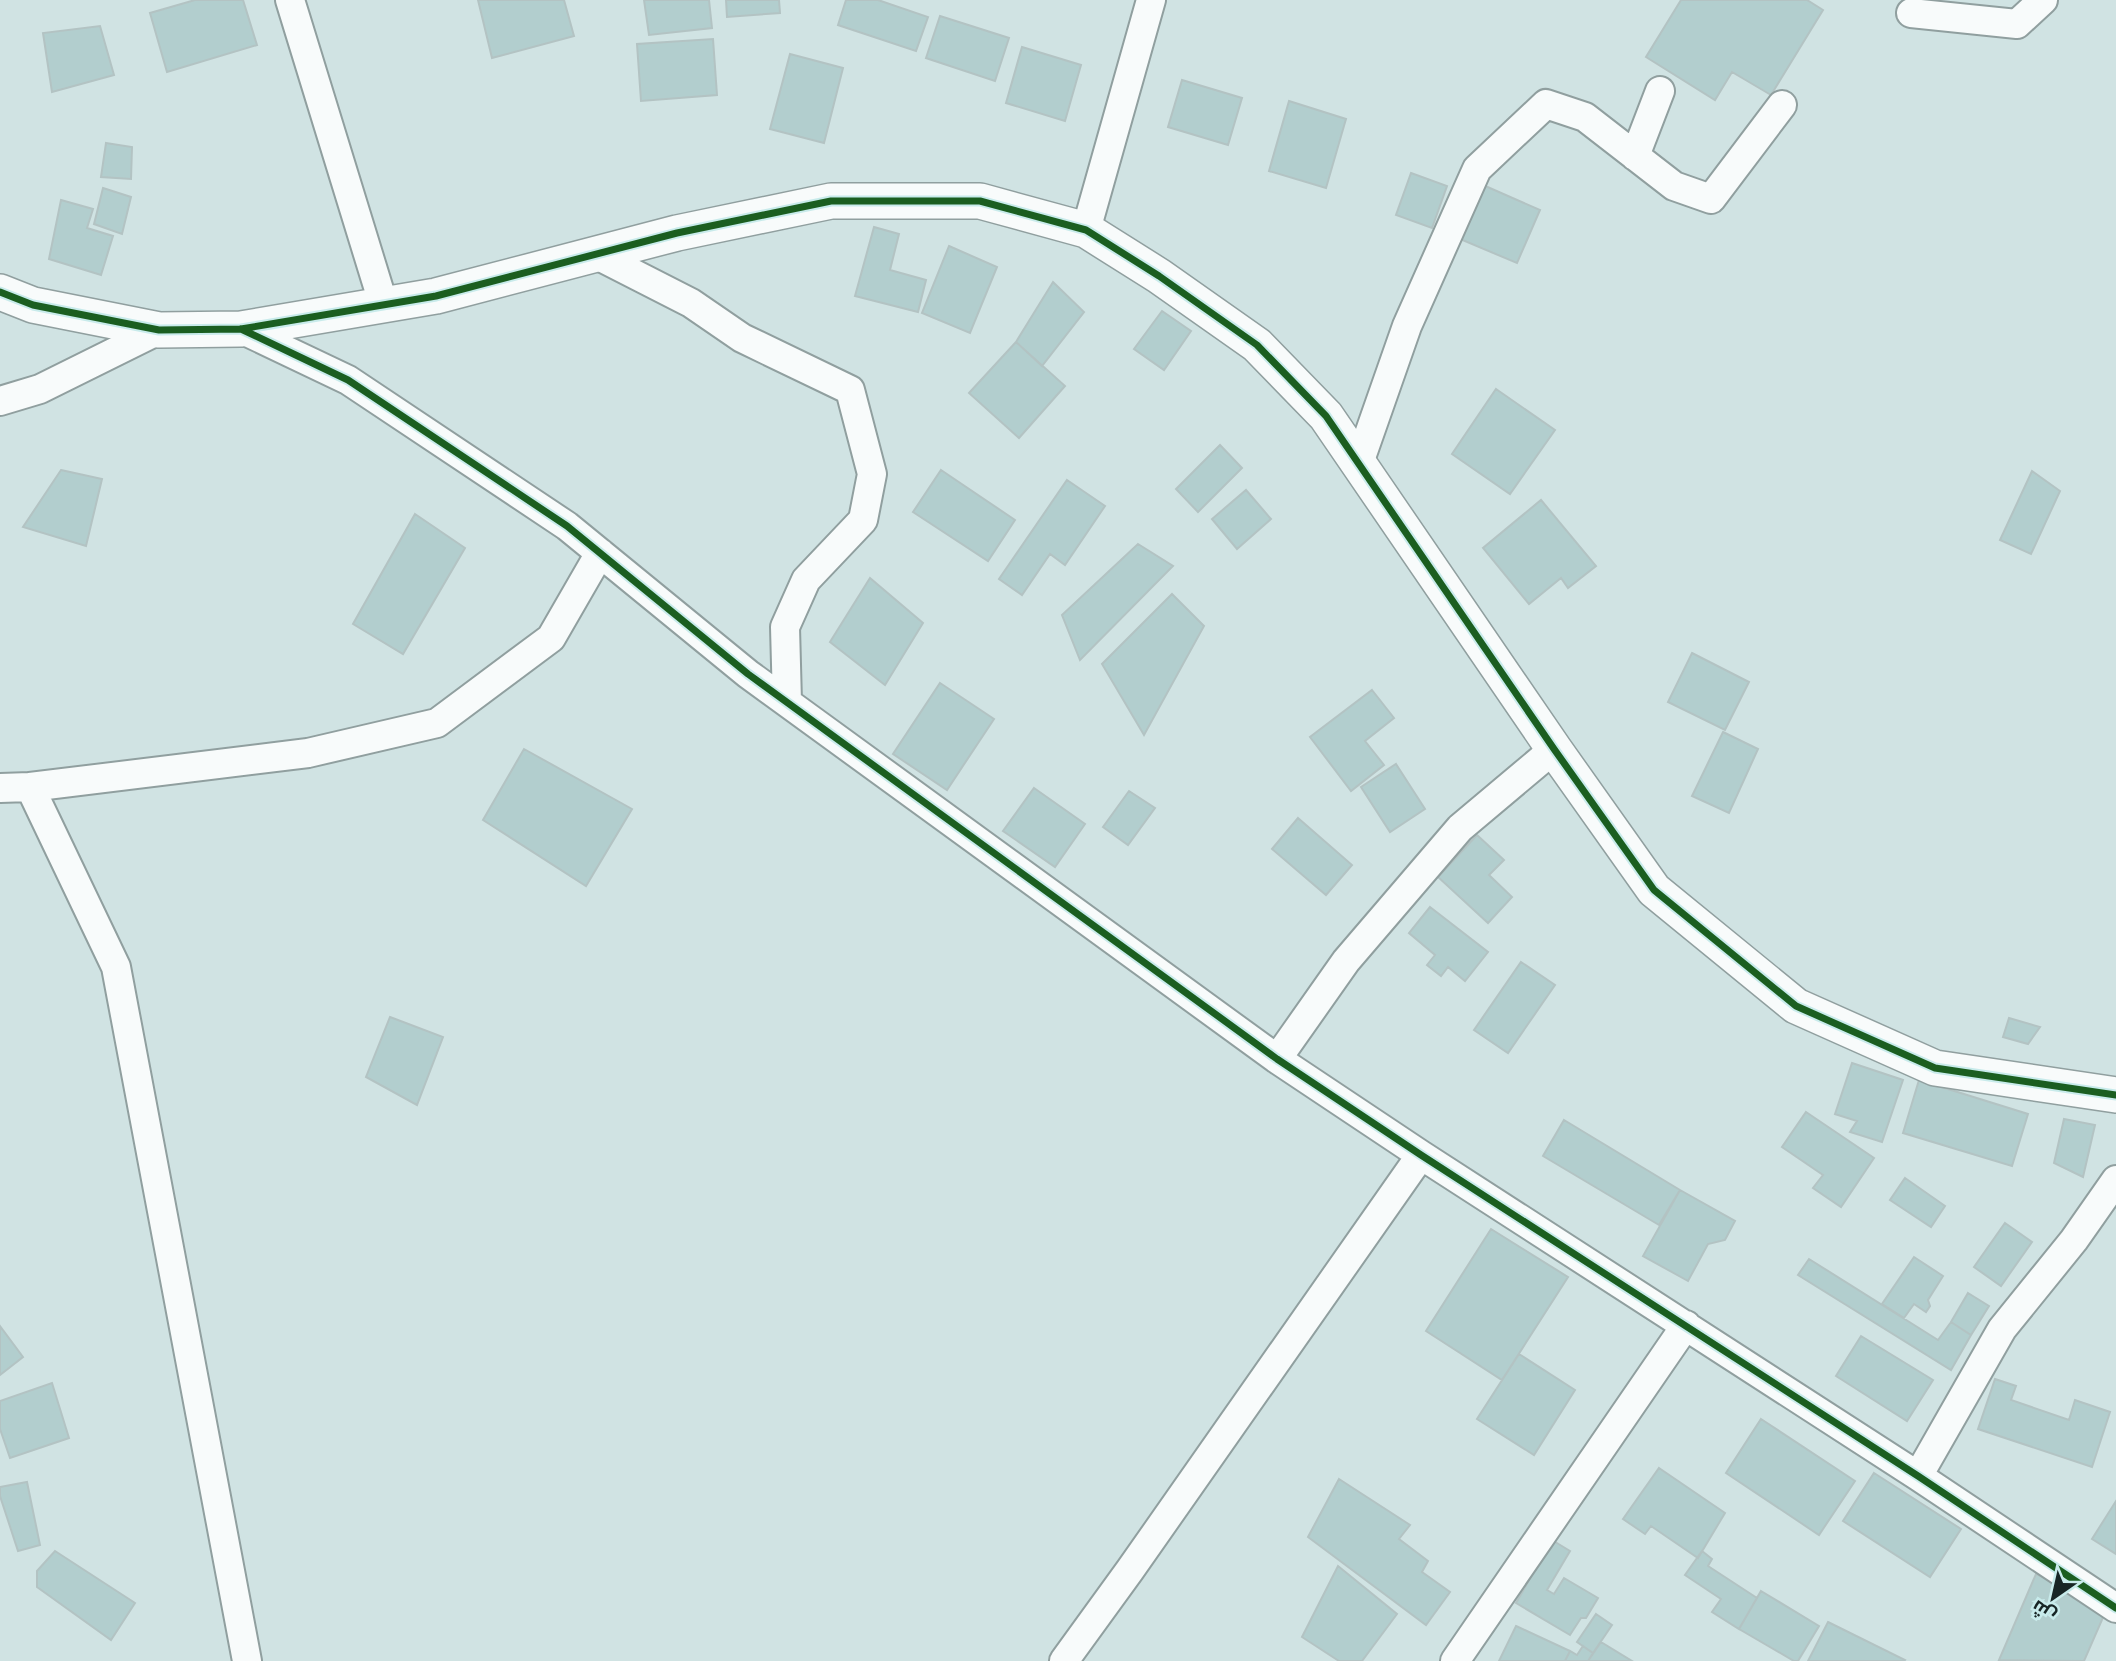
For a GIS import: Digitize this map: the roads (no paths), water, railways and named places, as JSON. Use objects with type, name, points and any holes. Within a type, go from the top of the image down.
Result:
[{"type":"street","points":[[290,0],[384,306]]},
{"type":"street","points":[[1086,230],[1151,0]]},
{"type":"street","points":[[1911,13],[2018,24],[2043,0]]},
{"type":"street","points":[[1635,156],[1660,91]]},
{"type":"street","points":[[1359,463],[1407,326],[1477,169],[1546,104],[1585,117],[1674,186],[1712,199],[1782,105]]},
{"type":"street","points":[[0,292],[33,305],[159,330],[241,329],[436,296],[677,233],[831,201],[980,201],[1086,230],[1159,276],[1257,345],[1326,416],[1654,890],[1796,1006],[1935,1068],[2116,1095]]},
{"type":"street","points":[[595,254],[691,303],[742,338],[850,390],[872,474],[863,520],[806,580],[785,627],[787,702]]},
{"type":"street","points":[[241,329],[348,380],[566,526],[748,674],[1277,1059],[2116,1608]]},
{"type":"street","points":[[0,401],[40,389],[159,330]]},
{"type":"street","points":[[0,788],[30,787],[309,753],[437,723],[551,638],[600,553]]},
{"type":"street","points":[[1277,1059],[1346,961],[1460,828],[1554,749]]},
{"type":"street","points":[[30,787],[116,967],[247,1661]]},
{"type":"street","points":[[1064,1661],[1421,1155]]},
{"type":"street","points":[[1918,1476],[2002,1329],[2074,1240],[2116,1180]]},
{"type":"street","points":[[1455,1661],[1686,1325]]}]
